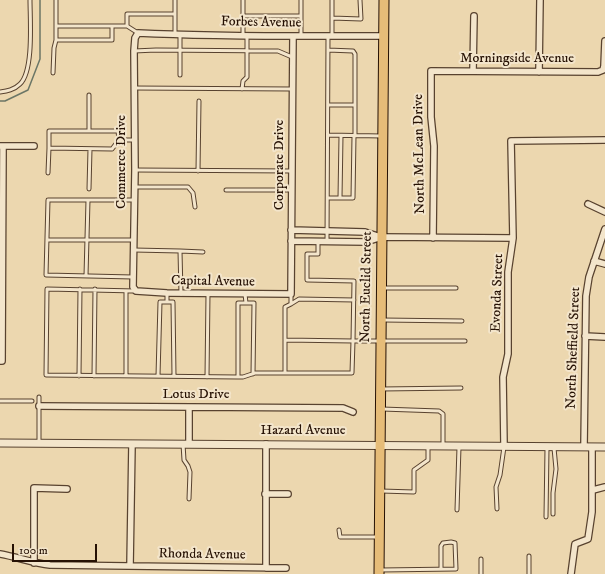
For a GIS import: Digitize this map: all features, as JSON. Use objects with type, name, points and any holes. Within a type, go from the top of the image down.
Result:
[{"type":"main road","name":"North Euclid Street","points":[[379,572],[384,0]]},
{"type":"street","points":[[539,72],[540,0]]},
{"type":"street","points":[[473,71],[474,16]]},
{"type":"street","name":"Forbes Avenue","points":[[138,33],[177,35],[384,36]]},
{"type":"street","name":"Commerce Drive","points":[[136,291],[133,287],[134,51],[135,38],[138,33]]},
{"type":"street","name":"Corporate Drive","points":[[291,294],[293,36]]},
{"type":"street","name":"Morningside Avenue","points":[[432,71],[598,72],[603,70],[604,66],[605,41]]},
{"type":"street","name":"North McLean Drive","points":[[432,71],[431,117],[434,146],[433,238]]},
{"type":"street","name":"Evonda Street","points":[[504,445],[503,376],[508,354],[508,272],[512,238],[510,141],[605,140]]},
{"type":"street","points":[[1,361],[2,146],[34,146]]},
{"type":"street","points":[[588,204],[605,212]]},
{"type":"street","name":"North Sheffield Street","points":[[584,446],[586,296],[589,277],[605,229]]},
{"type":"street","points":[[291,230],[365,232],[382,237],[512,238]]},
{"type":"street","points":[[291,241],[366,242],[382,237]]},
{"type":"street","points":[[594,261],[605,264]]},
{"type":"street","name":"Capital Avenue","points":[[136,291],[181,294],[291,294]]},
{"type":"street","points":[[585,336],[605,337]]},
{"type":"street","name":"Lotus Drive","points":[[39,406],[343,408],[353,412]]},
{"type":"street","points":[[186,444],[189,407]]},
{"type":"street","name":"Hazard Avenue","points":[[0,443],[504,445],[605,447]]},
{"type":"street","points":[[130,566],[132,444]]},
{"type":"street","points":[[266,444],[266,568]]},
{"type":"street","points":[[571,574],[575,544],[588,539],[592,512],[593,490],[592,446]]},
{"type":"street","points":[[593,490],[605,487]]},
{"type":"street","points":[[34,563],[34,488],[67,489]]},
{"type":"street","points":[[265,494],[288,494]]},
{"type":"street","name":"Rhonda Avenue","points":[[0,554],[13,556],[34,563],[50,565],[286,568]]},
{"type":"lane","points":[[0,92],[10,90],[20,84],[28,71],[30,0]]},
{"type":"lane","points":[[53,73],[54,48],[56,40],[56,0]]},
{"type":"lane","points":[[175,0],[177,35],[180,50],[180,75]]},
{"type":"lane","points":[[242,89],[243,81],[247,77],[247,51],[243,16],[243,0]]},
{"type":"lane","points":[[301,0],[301,36]]},
{"type":"lane","points":[[328,242],[328,50],[332,18],[332,0]]},
{"type":"lane","points":[[332,18],[360,19],[360,0]]},
{"type":"lane","points":[[127,26],[127,14],[175,14]]},
{"type":"lane","points":[[243,16],[301,16]]},
{"type":"lane","points":[[56,26],[127,26],[138,33]]},
{"type":"lane","points":[[56,40],[112,40],[112,26]]},
{"type":"lane","points":[[328,50],[355,52],[353,198],[328,198]]},
{"type":"lane","points":[[134,51],[278,51],[292,57]]},
{"type":"lane","points":[[134,88],[292,89]]},
{"type":"lane","points":[[89,94],[89,131]]},
{"type":"lane","points":[[198,171],[199,101]]},
{"type":"lane","points":[[328,105],[355,105]]},
{"type":"lane","points":[[48,173],[49,131],[118,131],[119,140],[112,148],[49,148]]},
{"type":"lane","points":[[328,135],[383,136]]},
{"type":"lane","points":[[340,198],[341,136]]},
{"type":"lane","points":[[119,140],[134,140]]},
{"type":"lane","points":[[89,189],[90,149]]},
{"type":"lane","points":[[134,170],[292,171]]},
{"type":"lane","points":[[134,187],[188,187],[194,193],[195,206]]},
{"type":"lane","points":[[226,190],[291,190]]},
{"type":"lane","points":[[133,277],[46,275],[48,200],[134,200]]},
{"type":"lane","points":[[86,276],[88,200]]},
{"type":"lane","points":[[47,240],[134,240]]},
{"type":"lane","points":[[136,291],[126,292],[80,289],[47,289],[46,375],[243,377],[253,374],[352,373],[354,281],[307,280],[308,254],[318,254],[318,241]]},
{"type":"lane","points":[[134,250],[203,252]]},
{"type":"lane","points":[[180,251],[181,294]]},
{"type":"lane","points":[[381,288],[456,288]]},
{"type":"lane","points":[[79,376],[80,289]]},
{"type":"lane","points":[[94,376],[95,290]]},
{"type":"lane","points":[[126,292],[126,376]]},
{"type":"lane","points":[[167,293],[167,302]]},
{"type":"lane","points":[[208,294],[208,377]]},
{"type":"lane","points":[[245,294],[246,303]]},
{"type":"lane","points":[[291,294],[291,304]]},
{"type":"lane","points":[[285,373],[286,307],[299,299],[354,300]]},
{"type":"lane","points":[[158,376],[160,302],[173,302],[174,376]]},
{"type":"lane","points":[[238,377],[238,303],[254,303],[253,374]]},
{"type":"lane","points":[[381,320],[462,321]]},
{"type":"lane","points":[[285,340],[381,342],[465,341]]},
{"type":"lane","points":[[380,389],[461,388]]},
{"type":"lane","points":[[39,397],[39,444]]},
{"type":"lane","points":[[0,401],[32,401]]},
{"type":"lane","points":[[380,409],[439,411],[442,414],[442,445]]},
{"type":"lane","points":[[186,444],[184,460],[190,472],[189,499]]},
{"type":"lane","points":[[380,491],[414,492],[414,470],[428,460],[428,445]]},
{"type":"lane","points":[[457,510],[459,445]]},
{"type":"lane","points":[[496,509],[496,487],[500,475],[504,445]]},
{"type":"lane","points":[[551,446],[556,469],[553,493],[554,514]]},
{"type":"lane","points":[[546,517],[551,446]]},
{"type":"lane","points":[[339,530],[340,537],[379,538]]},
{"type":"lane","points":[[379,572],[456,569],[455,543],[443,543],[441,546],[441,569]]},
{"type":"lane","points":[[529,556],[529,574]]},
{"type":"lane","points":[[481,559],[481,574]]},
{"type":"waterway","points":[[0,101],[5,101],[28,90],[40,59],[40,0]]}]
